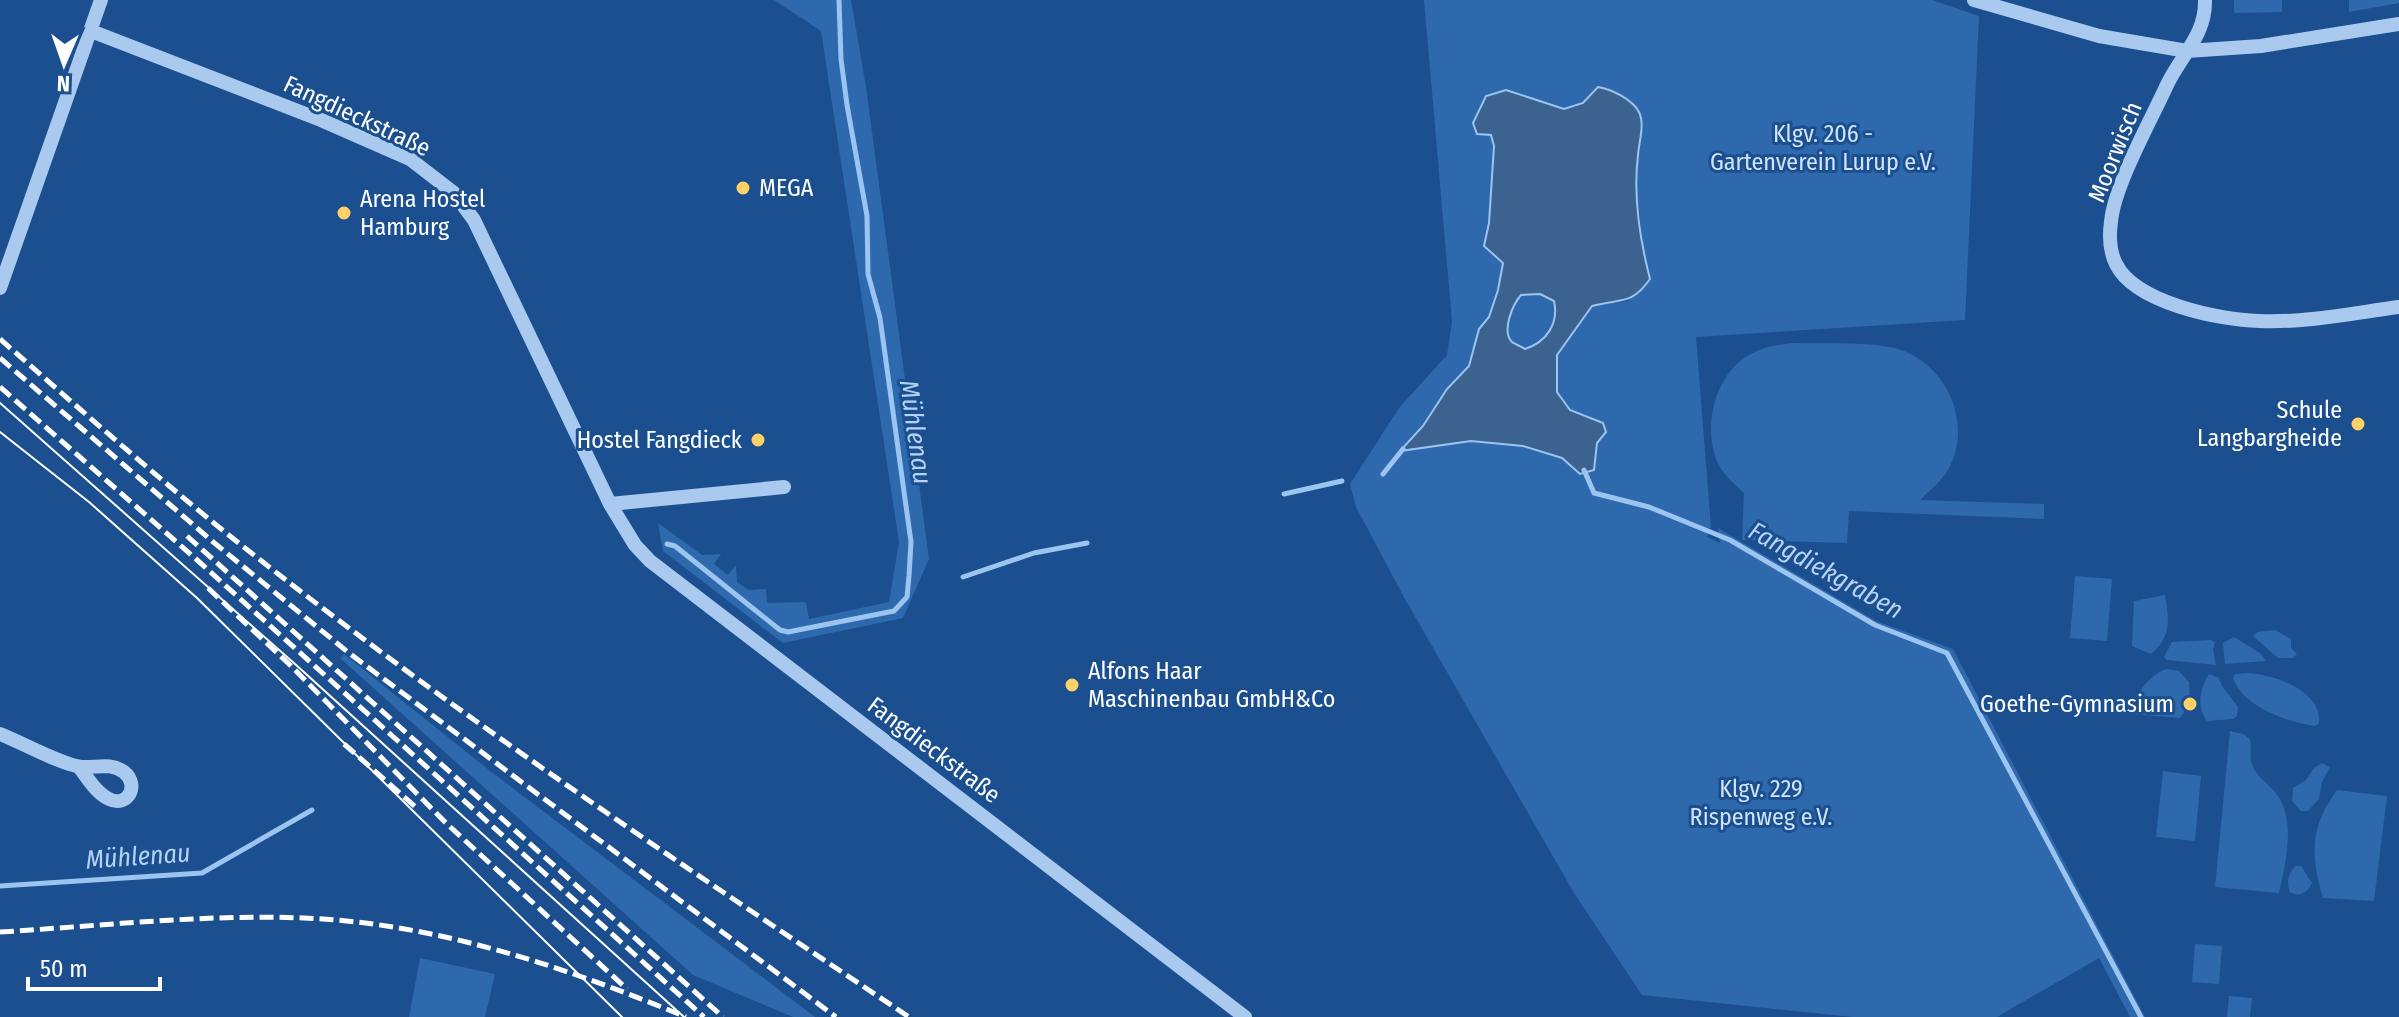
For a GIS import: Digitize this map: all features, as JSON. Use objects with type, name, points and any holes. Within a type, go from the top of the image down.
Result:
[{"type":"street","points":[[0,288],[7,248],[101,0]]},
{"type":"street","points":[[1974,0],[2099,36],[2187,51],[2261,46],[2399,24]]},
{"type":"street","name":"Moorwisch","points":[[2205,0],[2201,30],[2169,81],[2118,192],[2111,220],[2110,243],[2116,265],[2144,290],[2174,304],[2217,317],[2259,321],[2297,320],[2399,307]]},
{"type":"street","name":"Fangdieckstraße","points":[[91,31],[373,142],[410,159],[454,193],[474,220],[610,504],[635,545],[650,561],[1245,1017]]},
{"type":"street","points":[[610,504],[784,487]]},
{"type":"street","points":[[0,734],[79,767]]},
{"type":"green space","points":[[774,0],[851,0],[866,87],[929,559],[903,618],[783,643],[663,551],[658,523],[702,555],[721,554],[714,564],[728,575],[736,565],[737,582],[749,590],[766,589],[767,603],[806,602],[809,619],[889,602],[899,542],[821,31]]},
{"type":"green space","points":[[1424,0],[1932,0],[1979,16],[1965,320],[1696,337],[1711,527],[1707,537],[1720,543],[1718,528],[1876,621],[1953,649],[2145,1017],[2130,1017],[2099,958],[1997,1017],[1853,1017],[1642,995],[1574,893],[1405,599],[1356,507],[1350,484],[1399,408],[1447,355],[1452,322]],"holes":[[[1598,87],[1642,121],[1635,176],[1650,279],[1628,301],[1592,306],[1557,355],[1557,392],[1597,442],[1593,470],[1580,474],[1562,458],[1523,446],[1471,441],[1401,450],[1423,426],[1447,389],[1469,366],[1479,329],[1489,317],[1498,290],[1503,263],[1484,246],[1489,223],[1494,146],[1491,135],[1473,123],[1479,113],[1564,109],[1583,103]]]},
{"type":"green space","points":[[2234,0],[2282,0],[2282,12],[2234,13]]},
{"type":"green space","points":[[2349,0],[2399,0],[2399,3],[2349,12]]},
{"type":"green space","points":[[1540,294],[1554,301],[1554,317],[1545,337],[1525,349],[1513,343],[1508,326],[1521,295]]},
{"type":"green space","points":[[1793,343],[1874,345],[1898,349],[1915,357],[1942,381],[1951,397],[1958,433],[1956,451],[1949,468],[1920,500],[2044,504],[2044,519],[1849,511],[1847,543],[1742,540],[1744,493],[1728,478],[1716,459],[1712,445],[1712,415],[1721,386],[1739,362],[1761,349]]},
{"type":"green space","points":[[2075,576],[2112,579],[2107,641],[2070,638]]},
{"type":"green space","points":[[2165,595],[2168,620],[2163,641],[2151,654],[2132,646],[2134,601]]},
{"type":"green space","points":[[2275,630],[2291,639],[2291,648],[2297,654],[2293,658],[2278,658],[2253,636],[2257,632]]},
{"type":"green space","points":[[2234,637],[2260,653],[2266,661],[2225,664],[2223,643]]},
{"type":"green space","points":[[2172,642],[2215,642],[2216,665],[2167,660],[2164,657]]},
{"type":"green space","points":[[344,654],[489,770],[815,1017],[793,1017],[693,975],[340,658]]},
{"type":"green space","points":[[2167,669],[2179,671],[2189,682],[2190,705],[2180,718],[2131,714],[2143,687],[2154,675]]},
{"type":"green space","points":[[2249,673],[2283,681],[2305,693],[2318,711],[2319,723],[2315,726],[2292,721],[2256,705],[2238,688],[2233,678],[2235,674]]},
{"type":"green space","points":[[2209,674],[2219,678],[2238,707],[2237,716],[2233,719],[2207,721],[2200,698]]},
{"type":"green space","points":[[2230,731],[2250,739],[2254,769],[2277,794],[2285,810],[2288,833],[2279,893],[2215,887]]},
{"type":"green space","points":[[2322,763],[2330,767],[2322,782],[2319,799],[2308,811],[2301,811],[2292,801],[2293,788],[2306,780]]},
{"type":"green space","points":[[2163,771],[2201,776],[2195,841],[2156,837]]},
{"type":"green space","points":[[2337,790],[2387,796],[2374,901],[2323,898],[2316,868],[2315,841],[2322,816]]},
{"type":"green space","points":[[2296,866],[2301,866],[2312,883],[2300,894],[2290,892],[2288,885]]},
{"type":"green space","points":[[2195,944],[2222,946],[2219,984],[2192,982]]},
{"type":"green space","points":[[420,958],[495,974],[485,1017],[409,1017]]},
{"type":"green space","points":[[2229,996],[2252,998],[2250,1017],[2227,1017]]},
{"type":"shaded area","points":[[1598,87],[1621,95],[1641,117],[1637,202],[1650,279],[1625,300],[1592,306],[1557,355],[1557,392],[1570,410],[1603,423],[1606,432],[1597,443],[1594,470],[1580,474],[1562,458],[1523,446],[1471,441],[1400,451],[1423,426],[1447,389],[1469,366],[1479,329],[1489,317],[1498,290],[1503,263],[1484,246],[1489,223],[1494,146],[1491,135],[1477,134],[1473,123],[1486,96],[1506,90],[1564,109],[1583,103]],"holes":[[[1540,294],[1554,301],[1553,324],[1540,342],[1525,349],[1512,342],[1508,325],[1521,295]]]},
{"type":"waterway","name":"Mühlenau","points":[[667,544],[675,546],[780,630],[788,632],[894,611],[907,597],[911,542],[880,318],[868,274],[867,216],[841,59],[839,0]]},
{"type":"waterway","name":"Fangdiekgraben","points":[[1383,474],[1403,449]]},
{"type":"waterway","name":"Fangdiekgraben","points":[[1584,470],[1594,493],[1649,507],[1730,540],[1875,625],[1947,653],[2141,1017]]},
{"type":"waterway","name":"Fangdiekgraben","points":[[1284,494],[1342,481]]},
{"type":"waterway","name":"Fangdiekgraben","points":[[963,577],[1034,553],[1087,543]]},
{"type":"waterway","name":"Mühlenau","points":[[0,886],[202,873],[312,810]]},
{"type":"tram line","points":[[0,403],[295,664],[684,1017]]},
{"type":"tram line","points":[[0,432],[89,502],[197,598],[622,1017]]},
{"type":"railway","points":[[0,339],[220,528],[387,657],[559,780],[909,1017]]},
{"type":"railway","points":[[0,358],[212,541],[349,653],[836,1017]]},
{"type":"railway","points":[[0,387],[196,559],[704,1017]]},
{"type":"railway","points":[[187,536],[723,1017]]},
{"type":"railway","points":[[208,588],[289,664],[447,824],[627,989]]},
{"type":"railway","points":[[344,744],[418,809]]},
{"type":"railway","points":[[0,932],[228,918],[304,918],[353,922],[451,938],[499,951],[594,981],[686,1017]]},
{"type":"place","name":"MEGA","points":[[743,188]]},
{"type":"place","name":"Arena Hostel Hamburg","points":[[344,213]]},
{"type":"place","name":"Schule Langbargheide","points":[[2358,424]]},
{"type":"place","name":"Hostel Fangdieck","points":[[758,440]]},
{"type":"place","name":"Alfons Haar Maschinenbau GmbH&Co","points":[[1072,685]]},
{"type":"place","name":"Goethe-Gymnasium","points":[[2190,704]]},
{"type":"park label","name":"Klgv. 206 - Gartenverein Lurup e.V.","points":[[1823,148]]},
{"type":"park label","name":"Klgv. 229 Rispenweg e.V.","points":[[1761,803]]}]
